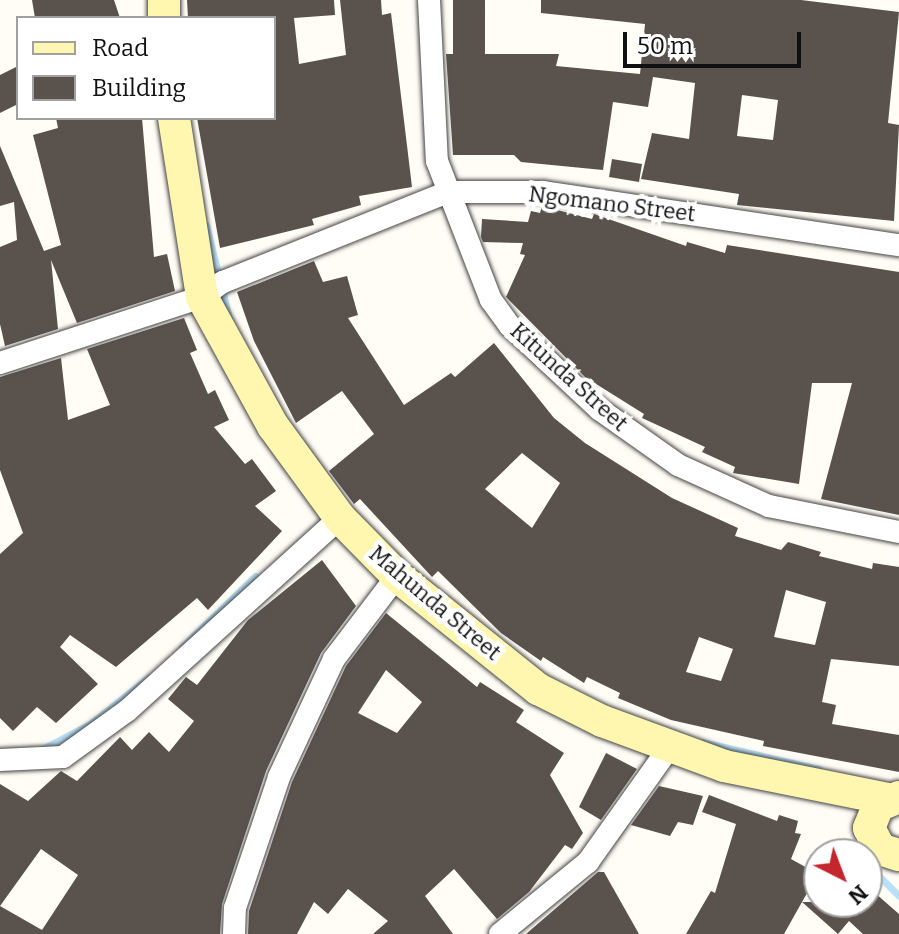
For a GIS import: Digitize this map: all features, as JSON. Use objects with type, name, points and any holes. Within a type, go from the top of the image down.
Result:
[{"type":"street","name":"Kitunda Street","points":[[429,0],[432,116],[437,161],[491,300],[510,326],[599,409],[678,465],[769,506],[899,532]]},
{"type":"street","name":"Mahunda Street","points":[[174,120],[202,297],[273,426],[340,518],[397,576],[538,689],[669,748],[811,786],[894,798]]},
{"type":"street","name":"Ngomano Street","points":[[0,363],[202,297],[223,282],[448,192],[543,192],[899,245]]},
{"type":"street","points":[[0,760],[63,757],[128,710],[340,518]]},
{"type":"street","points":[[234,934],[235,908],[279,777],[334,659],[397,576]]},
{"type":"street","points":[[500,934],[588,862],[669,748]]},
{"type":"street","points":[[811,786],[886,848]]},
{"type":"street","points":[[886,848],[871,816],[894,798]]},
{"type":"building","points":[[32,0],[114,0],[119,16],[35,16]]},
{"type":"building","points":[[187,0],[334,0],[335,15],[294,18],[299,64],[346,55],[340,0],[381,0],[382,15],[391,13],[412,187],[359,196],[361,205],[312,219],[314,225],[220,248],[197,120],[276,120],[276,16],[188,16]]},
{"type":"building","points":[[453,0],[485,0],[485,54],[559,54],[556,66],[640,74],[645,24],[541,13],[541,0],[801,0],[899,12],[888,123],[899,125],[894,221],[737,205],[739,194],[641,179],[652,133],[689,139],[695,83],[653,77],[648,107],[613,102],[603,170],[521,162],[514,155],[453,155],[446,54],[453,54]],"holes":[[[742,95],[778,100],[773,140],[737,136]]]},
{"type":"building","points":[[16,67],[16,105],[0,113],[0,75]]},
{"type":"building","points":[[56,120],[142,120],[154,257],[167,254],[175,291],[77,323],[51,260],[58,329],[5,346],[0,324],[0,247],[17,240],[14,202],[0,206],[0,146],[44,251],[61,245],[33,135],[58,128]]},
{"type":"building","points":[[612,159],[642,164],[639,182],[609,177]]},
{"type":"building","points":[[542,206],[592,219],[594,214],[686,246],[687,242],[725,253],[727,245],[899,272],[899,515],[821,499],[852,383],[812,383],[799,484],[733,473],[735,467],[702,452],[705,447],[642,418],[644,414],[585,377],[506,297],[525,255],[520,254],[523,243],[483,242],[481,237],[482,219],[528,222],[531,211],[540,213]]},
{"type":"building","points":[[314,261],[323,282],[347,276],[358,315],[348,318],[404,405],[451,373],[455,377],[494,343],[554,418],[585,443],[672,498],[738,528],[735,536],[781,550],[788,542],[821,552],[819,556],[872,569],[873,563],[899,567],[899,666],[831,659],[822,702],[836,705],[832,724],[899,735],[899,772],[763,746],[764,741],[671,720],[618,698],[620,693],[587,677],[584,683],[543,657],[541,661],[501,633],[438,571],[432,577],[360,499],[354,504],[329,471],[374,434],[342,391],[296,423],[254,341],[237,292]],"holes":[[[522,453],[560,483],[532,528],[485,489]],[[786,590],[826,602],[815,645],[774,637]],[[699,637],[733,649],[721,681],[686,672]]]},
{"type":"building","points":[[184,318],[197,350],[190,353],[208,394],[215,390],[229,420],[214,427],[245,464],[252,459],[276,491],[255,506],[282,531],[208,610],[197,598],[116,667],[70,635],[60,647],[98,684],[56,723],[37,707],[13,731],[0,718],[0,554],[23,533],[0,470],[0,377],[61,358],[68,420],[110,405],[87,349]]},
{"type":"building","points":[[322,560],[356,606],[321,653],[266,771],[222,904],[220,934],[0,934],[0,784],[28,801],[61,771],[77,781],[120,737],[132,750],[149,732],[169,752],[194,721],[168,699],[186,677],[197,685],[248,620]],"holes":[[[41,849],[78,875],[42,930],[0,906]]]},
{"type":"building","points":[[386,613],[477,687],[480,682],[524,710],[516,722],[564,753],[550,775],[583,833],[572,849],[565,845],[529,892],[497,919],[454,869],[425,896],[453,934],[373,934],[388,921],[348,889],[328,914],[314,902],[297,934],[248,934],[249,911],[292,782],[346,666]],"holes":[[[386,670],[422,702],[397,733],[358,713]]]},
{"type":"building","points":[[606,753],[637,769],[601,820],[579,807]]},
{"type":"building","points":[[659,786],[703,796],[693,825],[678,822],[670,836],[631,825]]},
{"type":"building","points":[[709,795],[777,821],[779,815],[798,821],[795,833],[801,834],[791,859],[803,866],[803,900],[784,934],[686,934],[711,891],[715,893],[736,824],[702,812]]},
{"type":"building","points":[[598,872],[604,872],[639,934],[526,934]]},
{"type":"building","points":[[883,900],[899,914],[899,934],[863,934],[849,921],[838,934],[820,918],[883,918]]},
{"type":"waterway","points":[[206,225],[229,318]]},
{"type":"waterway","points":[[182,647],[255,576]]},
{"type":"waterway","points":[[40,750],[90,724],[149,677]]},
{"type":"waterway","points":[[702,742],[819,769]]},
{"type":"waterway","points":[[883,880],[899,896]]}]
